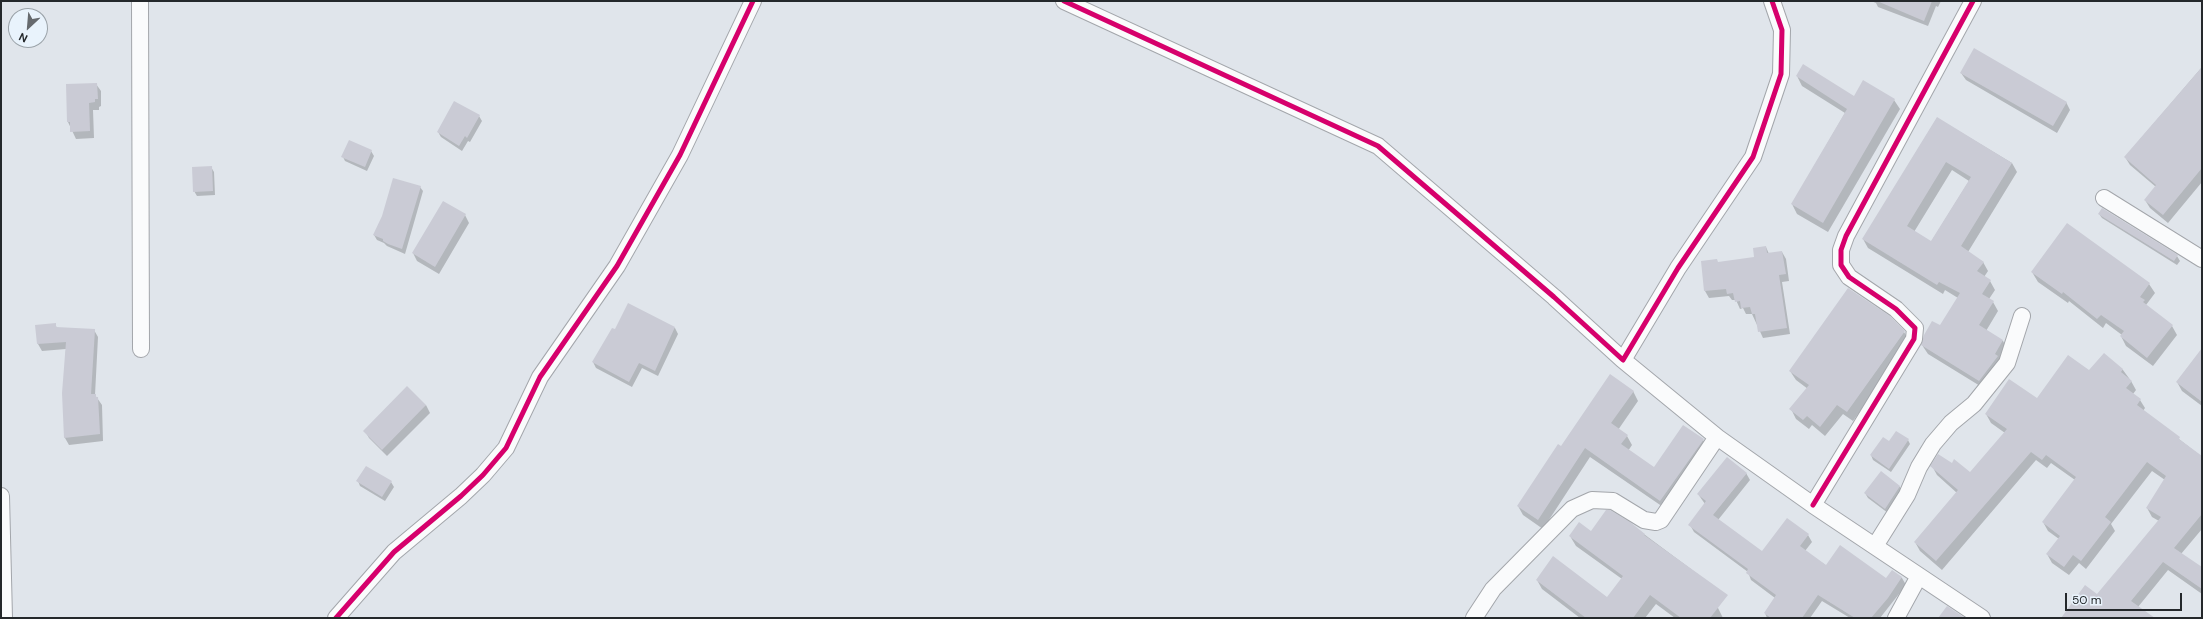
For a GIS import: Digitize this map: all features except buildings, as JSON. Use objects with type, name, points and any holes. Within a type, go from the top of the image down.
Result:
[{"type":"street","points":[[140,1],[141,349]]},
{"type":"street","points":[[336,618],[394,552],[461,496],[483,475],[506,448],[540,377],[617,266],[680,155],[753,1]]},
{"type":"street","points":[[1064,1],[1378,146],[1554,297],[1623,360],[1717,437],[1813,506],[1982,618]]},
{"type":"street","points":[[1623,360],[1678,268],[1753,156],[1781,74],[1782,30],[1772,1]]},
{"type":"street","points":[[1813,506],[1914,339],[1915,328],[1896,309],[1850,277],[1841,265],[1841,250],[1846,236],[1973,1]]},
{"type":"street","points":[[2104,198],[2202,260]]},
{"type":"street","points":[[1875,546],[1907,495],[1919,467],[1933,444],[1951,423],[1974,404],[2007,363],[2022,316]]},
{"type":"street","points":[[1474,618],[1492,588],[1572,509],[1592,500],[1613,501],[1644,520],[1656,522],[1661,520],[1717,437]]},
{"type":"street","points":[[1,496],[4,618]]},
{"type":"street","points":[[1896,618],[1919,576]]},
{"type":"cycle path","points":[[336,618],[394,552],[461,496],[483,475],[506,448],[540,377],[617,266],[680,155],[753,1]]},
{"type":"cycle path","points":[[1064,1],[1378,146],[1554,297],[1623,360],[1678,268],[1753,157],[1781,74],[1782,30],[1772,1]]},
{"type":"cycle path","points":[[1813,505],[1914,339],[1915,328],[1896,309],[1849,277],[1841,265],[1841,250],[1846,236],[1973,1]]}]
